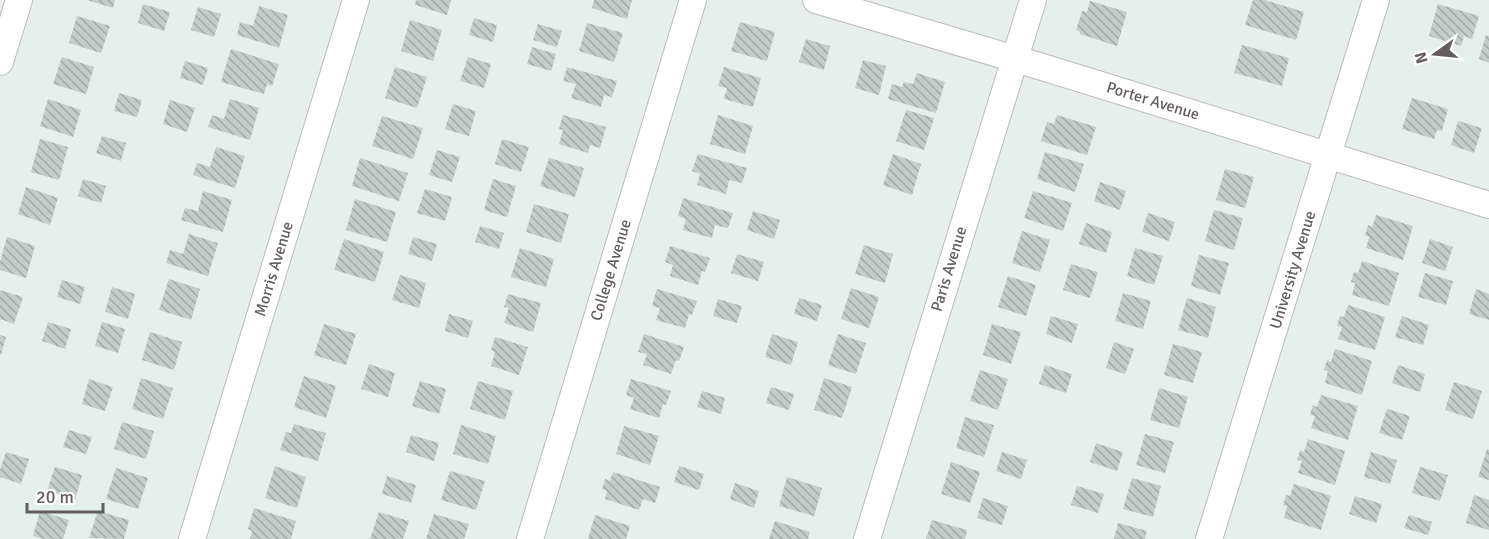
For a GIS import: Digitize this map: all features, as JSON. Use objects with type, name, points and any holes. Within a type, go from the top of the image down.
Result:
[{"type":"street","points":[[0,62],[19,0]]},
{"type":"street","name":"Morris Avenue","points":[[192,539],[356,0]]},
{"type":"street","name":"College Avenue","points":[[530,539],[693,0]]},
{"type":"street","name":"Porter Avenue","points":[[816,0],[1489,205]]},
{"type":"street","name":"Paris Avenue","points":[[867,539],[1033,0]]},
{"type":"street","name":"University Avenue","points":[[1209,539],[1330,155],[1376,0]]},
{"type":"building","points":[[87,0],[115,0],[113,8]]},
{"type":"building","points":[[416,0],[451,0],[447,15],[415,5]]},
{"type":"building","points":[[594,0],[632,0],[627,19],[592,8]]},
{"type":"building","points":[[1253,0],[1265,0],[1304,12],[1296,40],[1245,25]]},
{"type":"building","points":[[1090,1],[1127,12],[1117,46],[1080,34],[1076,30],[1082,11],[1087,12]]},
{"type":"building","points":[[143,4],[170,12],[164,31],[138,23]]},
{"type":"building","points":[[1438,4],[1479,16],[1472,39],[1464,36],[1461,46],[1429,36]]},
{"type":"building","points":[[259,6],[288,15],[279,48],[237,35],[240,22],[253,26]]},
{"type":"building","points":[[198,7],[221,14],[214,37],[191,30]]},
{"type":"building","points":[[77,16],[110,26],[101,53],[69,43]]},
{"type":"building","points":[[474,18],[497,25],[493,42],[469,35]]},
{"type":"building","points":[[410,20],[442,30],[433,61],[401,51]]},
{"type":"building","points":[[740,22],[775,32],[767,61],[731,51]]},
{"type":"building","points":[[587,23],[623,33],[614,62],[579,51]]},
{"type":"building","points":[[538,24],[562,31],[557,47],[533,40]]},
{"type":"building","points":[[1486,35],[1489,36],[1489,63],[1479,59]]},
{"type":"building","points":[[806,39],[830,46],[824,70],[799,62]]},
{"type":"building","points":[[1242,45],[1289,58],[1282,86],[1234,73]]},
{"type":"building","points":[[532,47],[556,54],[551,71],[527,64]]},
{"type":"building","points":[[231,49],[279,64],[272,86],[267,84],[264,94],[221,82]]},
{"type":"building","points":[[62,57],[94,67],[86,94],[53,84]]},
{"type":"building","points":[[468,57],[491,64],[484,88],[460,81]]},
{"type":"building","points":[[863,60],[886,66],[879,95],[855,88]]},
{"type":"building","points":[[185,61],[208,68],[203,85],[180,78]]},
{"type":"building","points":[[395,67],[427,77],[417,108],[385,98]]},
{"type":"building","points":[[567,67],[617,81],[612,97],[604,95],[601,107],[571,98],[576,84],[563,81]]},
{"type":"building","points":[[724,67],[761,78],[753,107],[724,99],[727,88],[718,86]]},
{"type":"building","points":[[917,73],[945,82],[936,113],[888,99],[892,84],[902,87],[904,82],[913,84]]},
{"type":"building","points":[[119,93],[142,100],[137,117],[114,111]]},
{"type":"building","points":[[1412,98],[1448,109],[1442,131],[1437,130],[1434,139],[1402,129]]},
{"type":"building","points":[[48,99],[81,110],[73,137],[40,126]]},
{"type":"building","points":[[230,99],[259,108],[250,140],[208,127],[212,115],[224,119]]},
{"type":"building","points":[[170,100],[195,108],[187,132],[163,124]]},
{"type":"building","points":[[453,104],[476,111],[469,136],[445,129]]},
{"type":"building","points":[[906,110],[934,118],[924,150],[896,141]]},
{"type":"building","points":[[563,115],[606,127],[600,148],[590,145],[588,153],[559,144],[563,130],[559,129]]},
{"type":"building","points":[[718,115],[753,126],[745,154],[710,144]]},
{"type":"building","points":[[1057,115],[1096,127],[1087,155],[1041,141],[1047,122],[1054,124]]},
{"type":"building","points":[[382,116],[423,128],[413,159],[372,146]]},
{"type":"building","points":[[1458,121],[1482,128],[1474,153],[1451,145]]},
{"type":"building","points":[[102,136],[126,143],[121,161],[96,153]]},
{"type":"building","points":[[40,139],[68,147],[59,180],[31,172]]},
{"type":"building","points":[[502,139],[529,147],[521,172],[495,164]]},
{"type":"building","points":[[216,147],[245,156],[235,188],[193,175],[197,163],[210,167]]},
{"type":"building","points":[[437,150],[460,157],[452,182],[429,175]]},
{"type":"building","points":[[1045,152],[1084,164],[1075,192],[1037,179]]},
{"type":"building","points":[[698,154],[747,168],[742,183],[729,180],[726,194],[697,185],[700,174],[692,171]]},
{"type":"building","points":[[893,154],[921,164],[912,195],[883,185]]},
{"type":"building","points":[[360,158],[408,173],[399,201],[352,186]]},
{"type":"building","points":[[549,158],[584,168],[575,197],[540,186]]},
{"type":"building","points":[[1225,169],[1254,177],[1245,208],[1216,200]]},
{"type":"building","points":[[83,179],[106,186],[101,203],[78,196]]},
{"type":"building","points":[[493,179],[516,186],[507,217],[484,210]]},
{"type":"building","points":[[1100,182],[1126,191],[1120,210],[1094,201]]},
{"type":"building","points":[[26,187],[58,198],[50,225],[18,214]]},
{"type":"building","points":[[425,189],[452,197],[445,221],[417,213]]},
{"type":"building","points":[[203,191],[232,200],[223,232],[181,220],[185,208],[198,211]]},
{"type":"building","points":[[1033,191],[1072,203],[1063,231],[1024,218]]},
{"type":"building","points":[[683,198],[733,213],[728,228],[715,225],[712,238],[683,230],[686,219],[678,216]]},
{"type":"building","points":[[355,199],[396,212],[387,242],[346,230]]},
{"type":"building","points":[[534,204],[569,214],[561,243],[526,232]]},
{"type":"building","points":[[1214,210],[1243,218],[1234,250],[1205,241]]},
{"type":"building","points":[[753,211],[780,220],[774,239],[747,230]]},
{"type":"building","points":[[1148,213],[1175,222],[1169,241],[1142,232]]},
{"type":"building","points":[[1376,215],[1413,226],[1403,260],[1366,248],[1369,237],[1365,235],[1368,225],[1372,227]]},
{"type":"building","points":[[1086,223],[1112,232],[1106,253],[1079,244]]},
{"type":"building","points":[[480,226],[504,233],[499,249],[475,242]]},
{"type":"building","points":[[1022,231],[1050,240],[1040,272],[1012,263]]},
{"type":"building","points":[[189,234],[218,243],[208,276],[166,263],[170,250],[183,254]]},
{"type":"building","points":[[7,237],[35,246],[26,278],[0,270]]},
{"type":"building","points":[[413,237],[437,244],[432,261],[408,254]]},
{"type":"building","points":[[344,239],[384,252],[375,282],[334,270]]},
{"type":"building","points":[[1430,239],[1453,247],[1445,271],[1422,263]]},
{"type":"building","points":[[864,245],[893,254],[885,283],[855,274]]},
{"type":"building","points":[[670,246],[710,258],[705,272],[702,271],[698,285],[670,276],[673,265],[665,262]]},
{"type":"building","points":[[520,248],[554,259],[546,287],[511,277]]},
{"type":"building","points":[[1135,248],[1163,256],[1154,285],[1127,276]]},
{"type":"building","points":[[737,254],[764,262],[758,281],[731,273]]},
{"type":"building","points":[[1199,255],[1229,263],[1220,295],[1191,286]]},
{"type":"building","points":[[1362,261],[1399,273],[1389,306],[1352,295],[1355,283],[1351,282],[1354,272],[1358,273]]},
{"type":"building","points":[[1071,264],[1098,272],[1090,298],[1063,290]]},
{"type":"building","points":[[1425,273],[1453,281],[1446,305],[1418,297]]},
{"type":"building","points":[[400,275],[426,283],[419,308],[392,300]]},
{"type":"building","points":[[1008,276],[1036,285],[1026,316],[998,307]]},
{"type":"building","points":[[169,279],[200,289],[191,320],[159,310]]},
{"type":"building","points":[[62,280],[85,287],[80,304],[57,297]]},
{"type":"building","points":[[112,287],[135,294],[128,319],[105,312]]},
{"type":"building","points":[[851,288],[879,297],[869,328],[841,319]]},
{"type":"building","points":[[657,289],[697,301],[692,315],[689,314],[685,328],[656,320],[660,308],[652,306]]},
{"type":"building","points":[[1476,289],[1489,294],[1489,320],[1469,314]]},
{"type":"building","points":[[0,290],[23,297],[14,324],[0,319]]},
{"type":"building","points":[[1123,293],[1151,301],[1143,329],[1115,321]]},
{"type":"building","points":[[508,294],[541,303],[533,332],[504,323],[509,308],[504,307]]},
{"type":"building","points":[[799,298],[822,305],[817,321],[794,314]]},
{"type":"building","points":[[1187,298],[1216,307],[1208,338],[1178,330]]},
{"type":"building","points":[[718,299],[742,306],[737,323],[713,316]]},
{"type":"building","points":[[1348,305],[1385,317],[1375,350],[1338,339],[1342,327],[1337,326],[1340,316],[1344,317]]},
{"type":"building","points":[[449,314],[473,321],[468,338],[445,331]]},
{"type":"building","points":[[1051,316],[1078,324],[1072,343],[1046,334]]},
{"type":"building","points":[[1402,316],[1429,325],[1423,345],[1395,337]]},
{"type":"building","points":[[48,322],[71,329],[65,349],[42,341]]},
{"type":"building","points":[[102,322],[125,329],[118,353],[95,346]]},
{"type":"building","points":[[324,324],[356,334],[346,365],[314,355]]},
{"type":"building","points":[[992,324],[1021,332],[1011,364],[983,355]]},
{"type":"building","points":[[150,332],[182,342],[174,370],[142,360]]},
{"type":"building","points":[[644,334],[684,347],[671,374],[643,365],[647,354],[638,352]]},
{"type":"building","points":[[772,334],[798,342],[791,365],[765,357]]},
{"type":"building","points":[[838,334],[866,343],[856,374],[828,365]]},
{"type":"building","points":[[0,335],[6,337],[1,355],[0,355]]},
{"type":"building","points":[[495,337],[528,347],[519,375],[491,366],[495,352],[491,350]]},
{"type":"building","points":[[1114,342],[1134,349],[1125,374],[1106,368]]},
{"type":"building","points":[[1173,344],[1202,352],[1193,383],[1164,375]]},
{"type":"building","points":[[1335,349],[1372,361],[1362,395],[1325,383],[1328,371],[1324,370],[1327,360],[1331,362]]},
{"type":"building","points":[[369,364],[395,373],[388,397],[361,389]]},
{"type":"building","points":[[1045,365],[1072,374],[1066,393],[1039,384]]},
{"type":"building","points":[[1398,365],[1425,374],[1420,392],[1392,383]]},
{"type":"building","points":[[980,370],[1008,379],[998,410],[970,401]]},
{"type":"building","points":[[304,376],[336,386],[326,418],[294,407]]},
{"type":"building","points":[[141,378],[173,388],[163,419],[132,409]]},
{"type":"building","points":[[824,378],[852,387],[842,418],[814,410]]},
{"type":"building","points":[[89,379],[113,387],[105,411],[82,404]]},
{"type":"building","points":[[631,379],[671,391],[666,405],[663,404],[659,418],[630,409],[634,398],[626,395]]},
{"type":"building","points":[[420,381],[446,389],[439,414],[412,406]]},
{"type":"building","points":[[478,381],[513,391],[505,420],[470,409]]},
{"type":"building","points":[[1454,382],[1482,391],[1473,419],[1445,410]]},
{"type":"building","points":[[771,387],[794,394],[789,410],[766,403]]},
{"type":"building","points":[[1159,388],[1188,397],[1179,428],[1150,420]]},
{"type":"building","points":[[702,391],[725,398],[721,414],[697,407]]},
{"type":"building","points":[[1321,395],[1358,406],[1348,440],[1311,428],[1315,416],[1310,415],[1313,405],[1317,407]]},
{"type":"building","points":[[1387,409],[1410,416],[1402,440],[1379,433]]},
{"type":"building","points":[[965,417],[994,425],[984,457],[956,448]]},
{"type":"building","points":[[122,422],[154,431],[146,459],[114,449]]},
{"type":"building","points":[[294,424],[326,433],[318,461],[280,450],[286,432],[291,433]]},
{"type":"building","points":[[461,425],[496,436],[488,464],[453,454]]},
{"type":"building","points":[[624,426],[659,436],[650,465],[616,454]]},
{"type":"building","points":[[69,430],[92,437],[86,454],[63,447]]},
{"type":"building","points":[[1145,434],[1174,442],[1165,473],[1136,465]]},
{"type":"building","points":[[411,435],[439,443],[434,461],[406,452]]},
{"type":"building","points":[[1308,439],[1345,451],[1335,485],[1298,473],[1302,461],[1297,460],[1300,450],[1304,452]]},
{"type":"building","points":[[1096,443],[1123,452],[1117,471],[1090,462]]},
{"type":"building","points":[[1487,449],[1489,450],[1489,480],[1478,477]]},
{"type":"building","points":[[6,452],[29,459],[21,484],[0,477]]},
{"type":"building","points":[[1002,452],[1027,460],[1021,479],[996,471]]},
{"type":"building","points":[[1371,452],[1397,460],[1390,484],[1364,477]]},
{"type":"building","points":[[951,462],[980,472],[970,503],[941,494]]},
{"type":"building","points":[[275,466],[306,477],[297,508],[265,498]]},
{"type":"building","points":[[679,466],[704,474],[699,490],[674,482]]},
{"type":"building","points":[[55,467],[82,475],[75,500],[47,491]]},
{"type":"building","points":[[1420,467],[1448,475],[1440,501],[1412,493]]},
{"type":"building","points":[[116,468],[148,478],[138,509],[106,499]]},
{"type":"building","points":[[450,471],[485,481],[476,510],[441,500]]},
{"type":"building","points":[[613,472],[660,487],[655,503],[643,499],[639,510],[605,499],[607,491],[602,489],[605,479],[610,481]]},
{"type":"building","points":[[387,476],[416,485],[411,503],[382,494]]},
{"type":"building","points":[[787,477],[822,488],[814,516],[779,506]]},
{"type":"building","points":[[1132,478],[1161,486],[1153,517],[1123,509]]},
{"type":"building","points":[[735,483],[759,491],[754,508],[730,499]]},
{"type":"building","points":[[1294,484],[1331,496],[1321,530],[1284,518],[1287,506],[1283,505],[1286,495],[1290,496]]},
{"type":"building","points":[[1077,486],[1104,494],[1098,513],[1071,505]]},
{"type":"building","points":[[1474,495],[1489,500],[1489,530],[1466,523]]},
{"type":"building","points":[[1355,496],[1382,504],[1376,523],[1349,514]]},
{"type":"building","points":[[983,498],[1008,506],[1002,525],[977,518]]},
{"type":"building","points":[[254,508],[296,521],[291,539],[250,539],[252,531],[248,529]]},
{"type":"building","points":[[40,511],[69,520],[63,539],[43,539],[33,536]]},
{"type":"building","points":[[98,511],[129,520],[124,539],[89,538]]},
{"type":"building","points":[[379,512],[409,521],[403,539],[370,539]]},
{"type":"building","points":[[434,514],[469,524],[464,539],[426,539]]},
{"type":"building","points":[[595,515],[630,526],[626,539],[588,539]]},
{"type":"building","points":[[1409,515],[1432,522],[1428,535],[1404,528]]},
{"type":"building","points":[[932,520],[967,530],[965,539],[926,539]]},
{"type":"building","points":[[775,521],[810,532],[808,539],[769,539]]},
{"type":"building","points":[[1118,523],[1147,531],[1145,539],[1114,539]]}]
